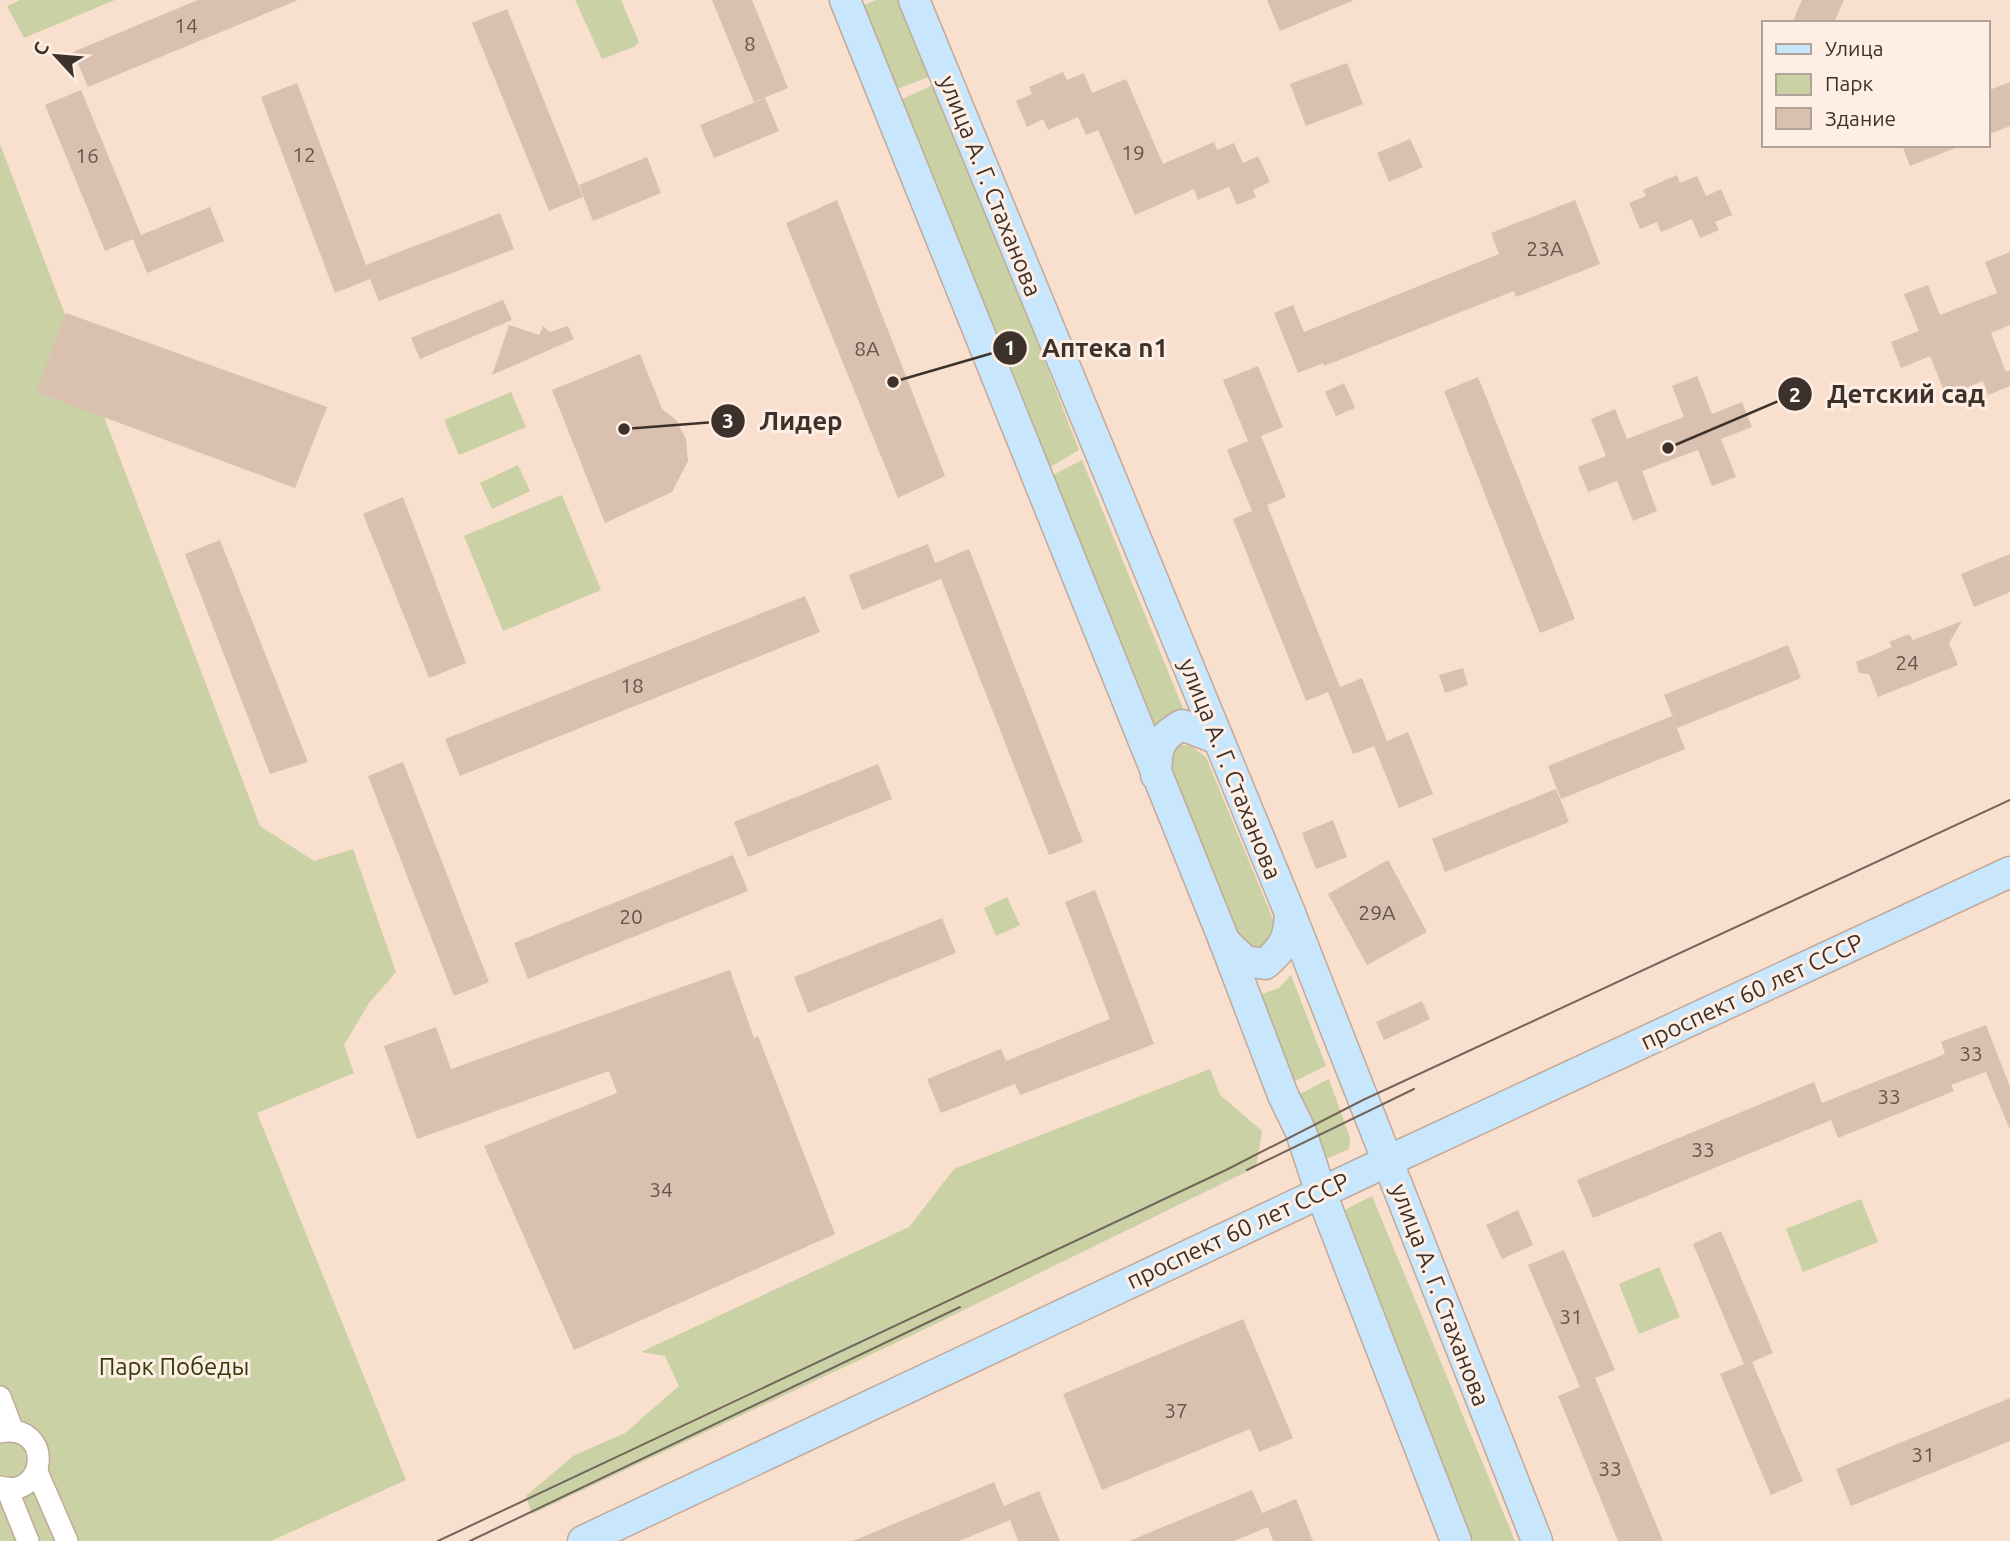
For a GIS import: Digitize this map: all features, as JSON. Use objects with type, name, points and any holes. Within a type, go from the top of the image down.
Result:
[{"type":"main road","points":[[845,0],[1224,940],[1283,1095],[1301,1132],[1321,1193],[1456,1541]]},
{"type":"main road","name":"улица А. Г. Стаханова","points":[[914,0],[1290,913],[1537,1541]]},
{"type":"main road","points":[[1156,775],[1157,750],[1166,734],[1182,726],[1218,739]]},
{"type":"main road","name":"проспект 60 лет СССР","points":[[583,1541],[1388,1161],[2010,872]]},
{"type":"main road","points":[[1224,940],[1245,961],[1265,964],[1283,950],[1289,935],[1290,913]]},
{"type":"street","points":[[0,1397],[7,1431],[28,1436],[34,1443],[38,1452],[37,1472],[67,1541]]},
{"type":"street","points":[[27,1541],[3,1488],[23,1486],[37,1472]]},
{"type":"green space","points":[[20,0],[115,0],[24,38],[7,6]]},
{"type":"green space","points":[[575,0],[621,0],[639,42],[634,47],[602,59]]},
{"type":"green space","points":[[876,0],[903,0],[933,75],[890,92],[857,8]]},
{"type":"green space","points":[[937,83],[1079,450],[1042,472],[894,103]]},
{"type":"green space","name":"Парк Победы","points":[[0,144],[260,826],[314,861],[353,849],[396,972],[369,1003],[344,1045],[354,1073],[257,1113],[406,1480],[271,1541],[0,1541]]},
{"type":"green space","points":[[511,392],[526,427],[459,455],[444,420]]},
{"type":"green space","points":[[1082,460],[1187,718],[1172,718],[1151,729],[1045,479]]},
{"type":"green space","points":[[518,465],[530,491],[492,509],[480,483]]},
{"type":"green space","points":[[562,495],[601,590],[503,631],[464,536]]},
{"type":"green space","points":[[1191,746],[1206,757],[1275,924],[1266,943],[1255,950],[1241,947],[1162,757],[1169,747]]},
{"type":"green space","points":[[1007,897],[1020,925],[996,936],[984,908]]},
{"type":"green space","points":[[1291,975],[1326,1066],[1287,1085],[1259,995],[1279,988]]},
{"type":"green space","points":[[1210,1069],[1220,1095],[1262,1131],[1256,1167],[921,1331],[532,1514],[526,1496],[573,1456],[625,1433],[679,1386],[665,1356],[641,1352],[909,1227],[954,1169]]},
{"type":"green space","points":[[1329,1079],[1350,1138],[1349,1149],[1324,1160],[1290,1099]]},
{"type":"green space","points":[[1372,1196],[1515,1541],[1473,1541],[1345,1210]]},
{"type":"green space","points":[[1861,1199],[1878,1242],[1803,1272],[1786,1229]]},
{"type":"green space","points":[[1659,1267],[1680,1317],[1639,1334],[1619,1284]]},
{"type":"building","points":[[198,0],[298,0],[88,87],[73,52]]},
{"type":"building","points":[[712,0],[752,0],[788,88],[754,102]]},
{"type":"building","points":[[1267,0],[1354,0],[1280,31]]},
{"type":"building","points":[[1802,0],[1844,0],[1835,21],[1793,21]]},
{"type":"building","points":[[507,9],[583,197],[549,211],[472,23]]},
{"type":"building","points":[[1347,63],[1363,104],[1306,126],[1290,84]]},
{"type":"building","points":[[1063,72],[1067,80],[1084,73],[1092,93],[1126,79],[1163,164],[1214,142],[1217,150],[1234,143],[1243,163],[1258,156],[1270,182],[1253,190],[1256,197],[1237,205],[1229,187],[1198,200],[1194,189],[1135,215],[1098,130],[1086,135],[1078,117],[1048,130],[1043,119],[1027,127],[1016,101],[1032,94],[1029,87]]},
{"type":"building","points":[[2010,82],[2010,126],[1989,134],[1989,90]]},
{"type":"building","points":[[297,83],[366,265],[500,213],[514,249],[379,301],[370,279],[335,293],[261,97]]},
{"type":"building","points":[[81,90],[141,235],[210,207],[224,241],[147,273],[133,239],[105,251],[45,105]]},
{"type":"building","points":[[765,98],[779,131],[714,158],[700,125]]},
{"type":"building","points":[[1410,139],[1423,167],[1389,182],[1377,153]]},
{"type":"building","points":[[1903,147],[1958,147],[1910,166]]},
{"type":"building","points":[[647,157],[661,193],[593,221],[579,185]]},
{"type":"building","points":[[1677,175],[1680,183],[1697,176],[1706,196],[1721,189],[1732,215],[1715,222],[1719,230],[1700,238],[1692,219],[1661,232],[1657,222],[1640,229],[1629,203],[1646,196],[1643,190]]},
{"type":"building","points":[[837,200],[945,476],[898,498],[786,223]]},
{"type":"building","points":[[1575,200],[1600,264],[1516,297],[1514,291],[1324,366],[1323,363],[1298,373],[1274,313],[1293,305],[1304,332],[1499,254],[1491,233]]},
{"type":"building","points":[[2010,252],[2010,325],[1991,333],[2006,372],[2010,370],[2010,386],[1988,395],[1983,381],[1946,396],[1930,356],[1901,368],[1891,342],[1919,331],[1904,294],[1928,285],[1940,315],[1997,293],[1985,262]]},
{"type":"building","points":[[503,300],[512,320],[420,359],[411,338]]},
{"type":"building","points":[[66,313],[327,407],[295,488],[36,392]]},
{"type":"building","points":[[509,325],[539,335],[543,326],[550,332],[568,326],[574,339],[492,375]]},
{"type":"building","points":[[640,354],[662,409],[676,420],[686,439],[688,461],[672,492],[605,523],[552,390]]},
{"type":"building","points":[[1258,366],[1283,427],[1261,436],[1286,497],[1267,505],[1340,687],[1362,678],[1387,741],[1408,732],[1433,794],[1399,808],[1374,746],[1353,754],[1328,692],[1306,701],[1233,519],[1252,511],[1227,450],[1248,441],[1223,380]]},
{"type":"building","points":[[1697,376],[1712,414],[1742,402],[1752,427],[1721,439],[1736,477],[1712,486],[1698,450],[1642,471],[1657,511],[1633,521],[1617,481],[1588,492],[1578,467],[1606,456],[1591,419],[1615,409],[1627,439],[1684,417],[1672,386]]},
{"type":"building","points":[[1478,377],[1575,619],[1540,633],[1444,391]]},
{"type":"building","points":[[1344,383],[1355,408],[1336,416],[1325,392]]},
{"type":"building","points":[[403,497],[466,663],[429,678],[363,514]]},
{"type":"building","points":[[220,540],[308,762],[270,774],[185,554]]},
{"type":"building","points":[[928,544],[935,563],[969,549],[1083,842],[1049,855],[941,579],[862,610],[849,575]]},
{"type":"building","points":[[2010,554],[2010,592],[1974,607],[1961,574]]},
{"type":"building","points":[[805,596],[820,632],[460,776],[445,739]]},
{"type":"building","points":[[1962,621],[1949,643],[1958,665],[1878,697],[1869,674],[1859,673],[1856,662],[1892,647],[1889,642],[1909,634],[1913,640]]},
{"type":"building","points":[[1788,645],[1801,678],[1677,728],[1664,695]]},
{"type":"building","points":[[1463,668],[1468,685],[1445,693],[1439,675]]},
{"type":"building","points":[[1672,716],[1685,749],[1561,799],[1548,766]]},
{"type":"building","points":[[403,762],[489,982],[454,996],[368,776]]},
{"type":"building","points":[[878,764],[892,799],[748,857],[734,822]]},
{"type":"building","points":[[1556,789],[1569,822],[1445,872],[1432,839]]},
{"type":"building","points":[[1333,820],[1347,857],[1316,869],[1302,833]]},
{"type":"building","points":[[733,855],[748,891],[528,979],[514,943]]},
{"type":"building","points":[[1388,860],[1427,932],[1367,965],[1328,894]]},
{"type":"building","points":[[1095,890],[1154,1044],[1020,1095],[1015,1084],[941,1113],[927,1079],[1001,1049],[1006,1061],[1110,1019],[1065,902]]},
{"type":"building","points":[[942,918],[956,953],[808,1013],[794,977]]},
{"type":"building","points":[[730,970],[754,1038],[758,1036],[835,1234],[574,1350],[484,1146],[617,1093],[609,1071],[417,1139],[384,1046],[436,1027],[451,1069]]},
{"type":"building","points":[[1422,1001],[1430,1019],[1384,1040],[1376,1022]]},
{"type":"building","points":[[1986,1025],[2010,1087],[2010,1130],[1986,1072],[1951,1085],[1954,1091],[1838,1138],[1831,1120],[1593,1218],[1577,1180],[1814,1082],[1822,1103],[1945,1054],[1941,1042]]},
{"type":"building","points":[[1518,1210],[1533,1245],[1502,1259],[1486,1225]]},
{"type":"building","points":[[1721,1231],[1773,1353],[1752,1362],[1803,1481],[1771,1495],[1720,1374],[1744,1364],[1693,1244]]},
{"type":"building","points":[[1564,1250],[1615,1370],[1595,1378],[1663,1541],[1618,1541],[1558,1396],[1580,1387],[1528,1265]]},
{"type":"building","points":[[1243,1319],[1293,1438],[1259,1452],[1250,1429],[1102,1490],[1063,1394]]},
{"type":"building","points":[[2010,1398],[2010,1441],[1851,1506],[1836,1469]]},
{"type":"building","points":[[994,1482],[1004,1506],[1039,1491],[1060,1541],[1018,1541],[1010,1520],[959,1541],[853,1541]]},
{"type":"building","points":[[1252,1490],[1262,1513],[1296,1499],[1313,1541],[1273,1541],[1268,1527],[1234,1541],[1129,1541]]},
{"type":"tram line","points":[[438,1541],[1226,1170],[1363,1100],[2010,800]]},
{"type":"tram line","points":[[1247,1170],[1414,1089]]},
{"type":"tram line","points":[[470,1541],[960,1307]]},
{"type":"place","name":"Аптека n1","points":[[893,382]]},
{"type":"place","name":"Лидер","points":[[624,429]]},
{"type":"place","name":"Детский сад","points":[[1668,448]]}]
